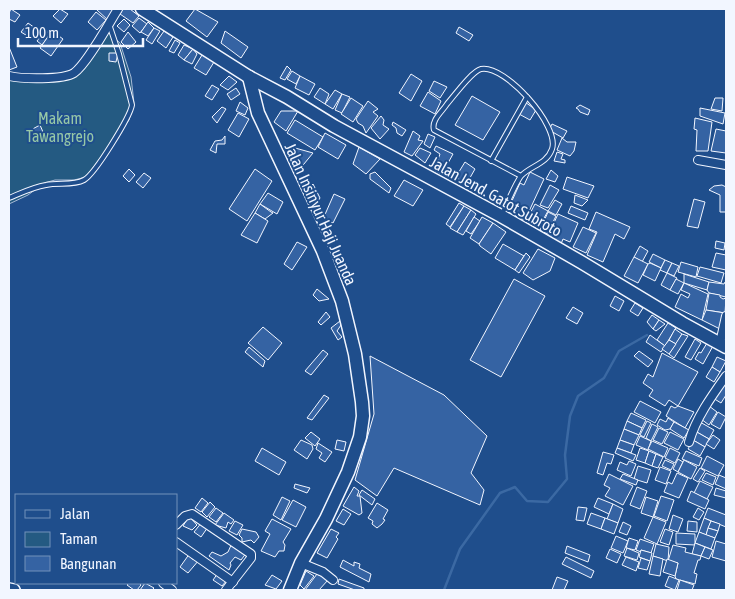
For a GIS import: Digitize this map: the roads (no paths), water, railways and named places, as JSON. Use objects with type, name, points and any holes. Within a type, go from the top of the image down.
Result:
[{"type":"main road","name":"Jalan Jend. Gatot Subroto","points":[[142,9],[249,77],[501,216],[682,323],[723,345]]},
{"type":"main road","name":"Jalan Insinyur Haji Juanda","points":[[249,77],[264,129],[292,184],[333,277],[352,339],[363,416],[357,447],[348,472],[326,519],[301,563],[290,590]]},
{"type":"street","points":[[9,86],[11,77],[37,78],[74,73],[88,57],[118,9]]},
{"type":"street","points":[[698,160],[726,165]]},
{"type":"street","points":[[723,345],[726,316]]},
{"type":"street","points":[[689,442],[707,402],[726,376]]},
{"type":"street","points":[[178,523],[185,516],[192,514],[251,554],[251,558],[231,587],[178,544]]},
{"type":"street","points":[[301,563],[323,572],[333,580]]},
{"type":"street","points":[[9,589],[14,590]]},
{"type":"lane","points":[[9,198],[45,185],[77,182],[89,176],[130,113],[132,105],[109,24]]},
{"type":"lane","points":[[501,216],[521,176],[546,158],[553,146],[545,121],[538,108],[500,74],[491,69],[478,70],[459,89],[432,127],[435,132],[521,176]]},
{"type":"lane","points":[[490,161],[527,97]]},
{"type":"waterway","points":[[444,590],[460,549],[500,493],[515,487],[527,501],[548,502],[567,479],[565,455],[570,416],[578,396],[604,378],[619,351],[647,335]]},
{"type":"park label","name":"Makam Tawangrejo","points":[[60,127]]}]
